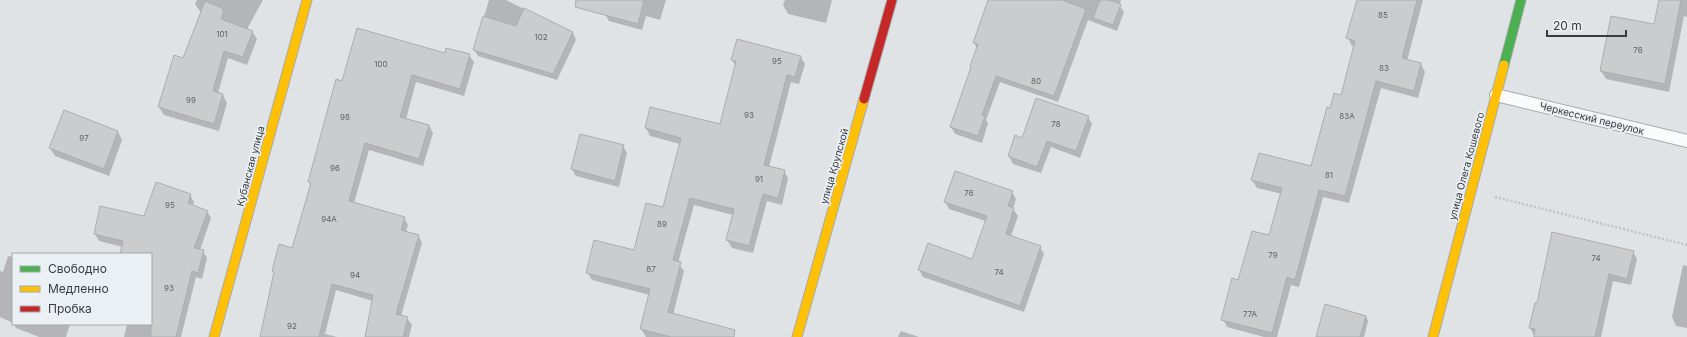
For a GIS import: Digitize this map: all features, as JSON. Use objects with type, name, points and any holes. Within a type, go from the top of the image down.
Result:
[{"type":"street","name":"Кубанская улица","points":[[214,337],[307,0]]},
{"type":"street","name":"улица Крупской","points":[[797,337],[892,0]]},
{"type":"street","name":"улица Олега Кошевого","points":[[1433,337],[1521,0]]},
{"type":"lane","name":"Черкесский переулок","points":[[1496,95],[1687,141]]},
{"type":"path","points":[[1470,191],[1687,245]]},
{"type":"building","points":[[576,0],[644,0],[638,24],[575,7]]},
{"type":"building","points":[[988,0],[1062,0],[1086,9],[1054,96],[996,76],[982,115],[985,116],[978,136],[950,127],[978,44],[973,43]]},
{"type":"building","points":[[1100,0],[1109,0],[1121,4],[1113,25],[1093,18]]},
{"type":"building","points":[[1357,0],[1417,0],[1402,58],[1421,63],[1414,91],[1376,81],[1345,196],[1319,190],[1295,280],[1287,277],[1272,333],[1221,320],[1232,278],[1238,280],[1252,231],[1269,235],[1282,188],[1251,180],[1259,153],[1311,166],[1327,107],[1330,108],[1334,93],[1341,95],[1355,41],[1346,38]]},
{"type":"building","points":[[1659,0],[1681,0],[1665,84],[1600,71],[1611,16],[1654,24]]},
{"type":"building","points":[[205,1],[224,9],[221,19],[253,31],[243,57],[224,51],[213,91],[223,94],[214,124],[158,107],[174,55],[183,58]]},
{"type":"building","points":[[524,8],[573,32],[553,74],[473,50],[483,16],[516,26]]},
{"type":"building","points":[[357,28],[445,53],[446,48],[470,54],[460,89],[412,75],[400,117],[429,125],[419,159],[365,143],[349,201],[405,217],[401,230],[419,235],[396,314],[408,317],[403,337],[365,337],[373,295],[332,284],[319,337],[260,337],[274,272],[272,271],[279,244],[292,248],[311,183],[308,182],[336,79],[342,81]]},
{"type":"building","points":[[737,39],[801,56],[795,77],[787,75],[764,165],[785,170],[778,198],[763,194],[749,246],[726,240],[734,209],[690,198],[673,260],[681,262],[668,312],[735,330],[734,337],[671,337],[640,329],[650,289],[586,273],[594,240],[634,250],[646,203],[663,207],[681,138],[645,128],[650,107],[720,124],[736,61],[731,60]]},
{"type":"building","points":[[1036,98],[1089,116],[1076,151],[1047,141],[1037,167],[1008,156],[1015,135],[1022,138]]},
{"type":"building","points":[[64,110],[118,131],[104,169],[49,148]]},
{"type":"building","points":[[580,134],[624,145],[615,181],[571,169]]},
{"type":"building","points":[[955,171],[1013,191],[1008,206],[1014,208],[1006,234],[1041,246],[1020,306],[918,270],[928,243],[972,259],[987,216],[944,202]]},
{"type":"building","points":[[156,182],[191,194],[188,203],[208,211],[194,248],[204,250],[198,273],[192,271],[176,337],[151,337],[152,253],[120,253],[123,241],[94,234],[100,206],[144,216]]},
{"type":"building","points":[[1552,232],[1634,251],[1627,279],[1609,274],[1595,337],[1534,337],[1535,329],[1529,328],[1535,303],[1537,303]]},
{"type":"building","points":[[1325,304],[1366,316],[1360,337],[1316,337]]},
{"type":"traffic: fast","points":[[1504,65],[1521,0]]},
{"type":"traffic: slow","points":[[214,337],[307,0]]},
{"type":"traffic: slow","points":[[1433,337],[1504,65]]},
{"type":"traffic: slow","points":[[797,337],[864,99]]},
{"type":"traffic: jam","points":[[864,99],[892,0]]}]
